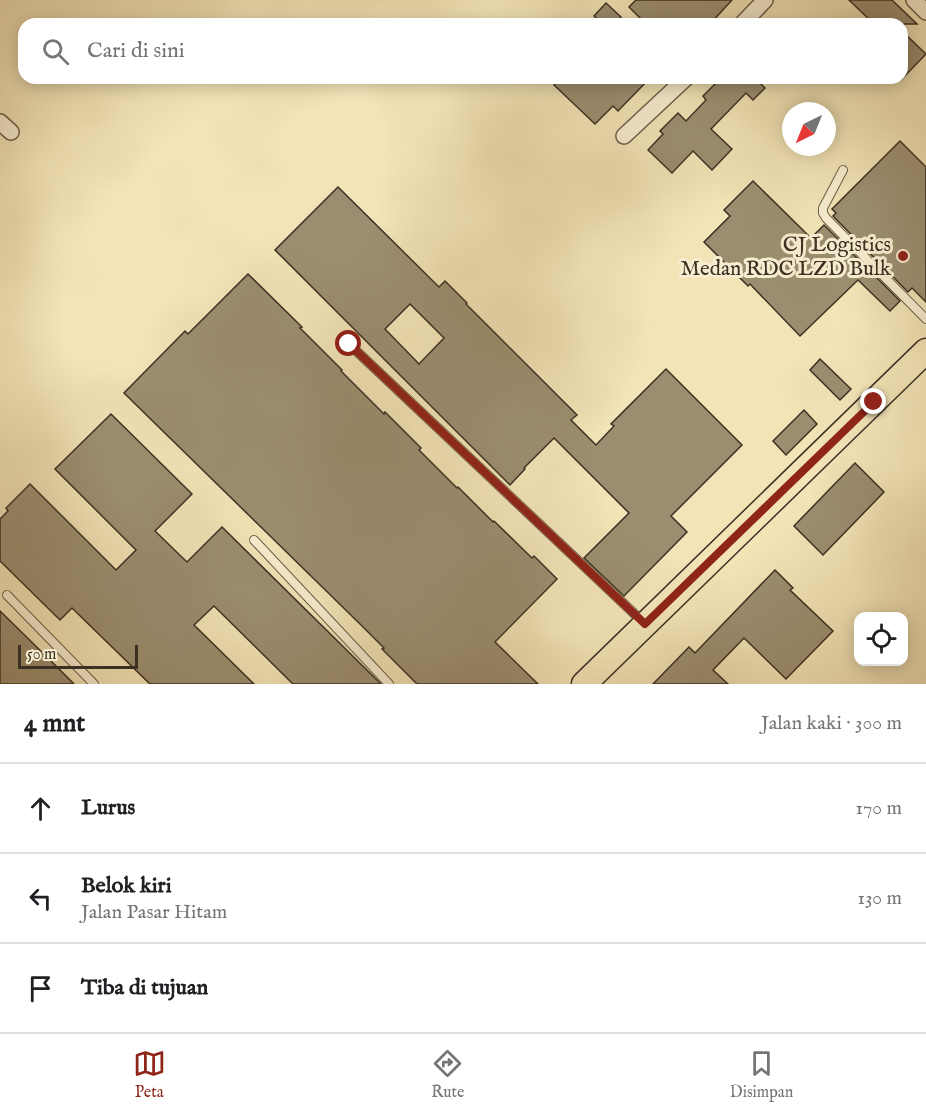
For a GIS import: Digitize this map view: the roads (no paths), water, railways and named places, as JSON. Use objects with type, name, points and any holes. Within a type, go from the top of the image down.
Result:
[{"type":"main road","points":[[584,684],[926,351]]},
{"type":"street","points":[[747,18],[765,0]]},
{"type":"street","points":[[914,0],[926,12]]},
{"type":"street","points":[[624,136],[680,84]]},
{"type":"lane","points":[[843,170],[823,208],[823,213],[926,320]]},
{"type":"lane","points":[[349,344],[645,624]]},
{"type":"lane","points":[[254,540],[389,684]]},
{"type":"lane","points":[[7,595],[94,684]]},
{"type":"place","name":"CJ Logistics Medan RDC LZD Bulk","points":[[903,256]]}]
